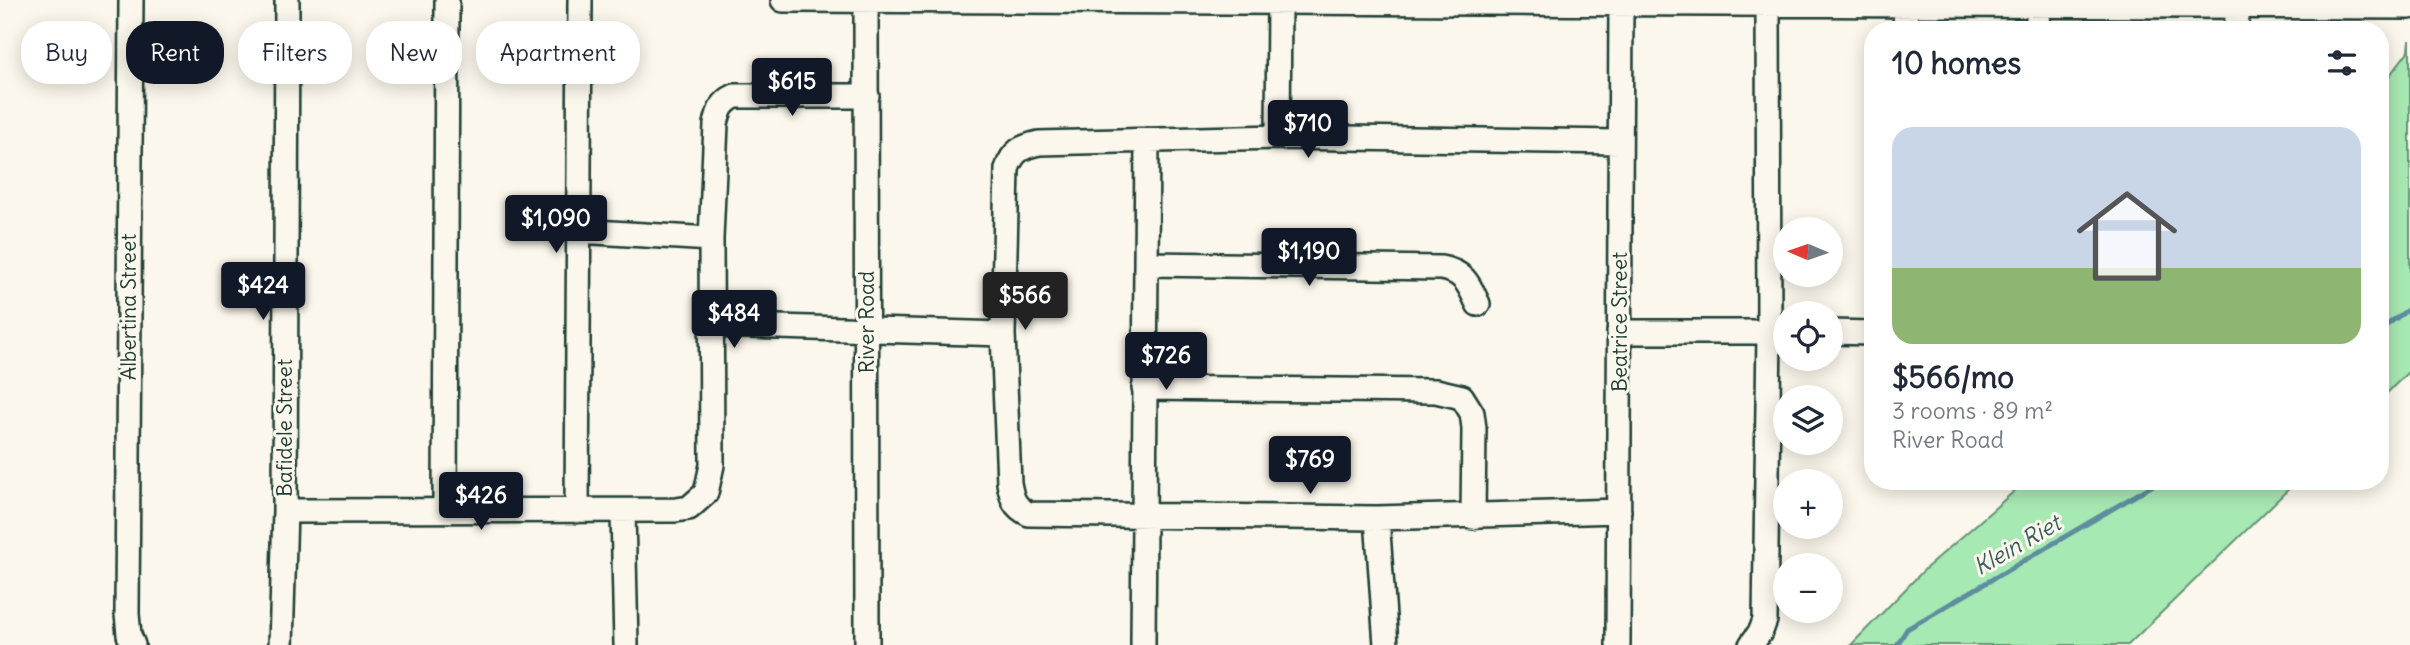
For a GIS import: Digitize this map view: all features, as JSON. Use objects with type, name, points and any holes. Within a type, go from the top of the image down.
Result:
[{"type":"street","name":"Bafidele Street","points":[[281,645],[285,512],[286,0]]},
{"type":"street","points":[[445,510],[447,0]]},
{"type":"street","points":[[577,511],[580,0]]},
{"type":"street","points":[[783,0],[1621,2],[1768,5],[2038,3],[2238,6],[2317,3],[2410,7]]},
{"type":"street","name":"River Road","points":[[866,0],[867,645]]},
{"type":"street","name":"Albertina Street","points":[[128,1],[127,614],[133,645]]},
{"type":"street","points":[[1278,137],[1279,1]]},
{"type":"street","name":"Beatrice Street","points":[[1618,645],[1621,2]]},
{"type":"street","points":[[2038,3],[2038,21]]},
{"type":"street","points":[[1768,5],[1776,301]]},
{"type":"street","points":[[1905,21],[1906,5]]},
{"type":"street","points":[[2237,21],[2238,6]]},
{"type":"street","points":[[285,512],[623,512],[689,508],[706,494],[712,466],[711,239],[716,124],[723,104],[735,96],[867,96]]},
{"type":"street","points":[[1619,511],[1377,518],[1029,513],[1017,509],[1012,500],[1007,463],[1003,334],[1007,169],[1015,152],[1024,146],[1039,143],[1147,139],[1278,137],[1620,142]]},
{"type":"street","points":[[1143,645],[1147,139]]},
{"type":"street","points":[[578,231],[711,239]]},
{"type":"street","points":[[1146,264],[1441,268],[1462,275],[1479,304]]},
{"type":"street","points":[[712,325],[1003,334]]},
{"type":"street","points":[[1619,332],[1773,332]]},
{"type":"street","points":[[1843,332],[1864,332]]},
{"type":"street","points":[[1751,645],[1765,620],[1775,371]]},
{"type":"street","points":[[1144,388],[1436,391],[1462,397],[1472,413],[1475,428],[1473,517]]},
{"type":"street","points":[[623,512],[626,645]]},
{"type":"street","points":[[1377,518],[1386,645]]},
{"type":"green space","points":[[2410,40],[2410,370],[2389,391],[2389,76],[2409,50]]},
{"type":"green space","points":[[2016,490],[2288,490],[2128,645],[1851,645],[1925,569]]},
{"type":"waterway","name":"Klein Riet","points":[[2389,323],[2410,308]]},
{"type":"waterway","name":"Klein Riet","points":[[1897,645],[1907,629],[2145,490]]}]
